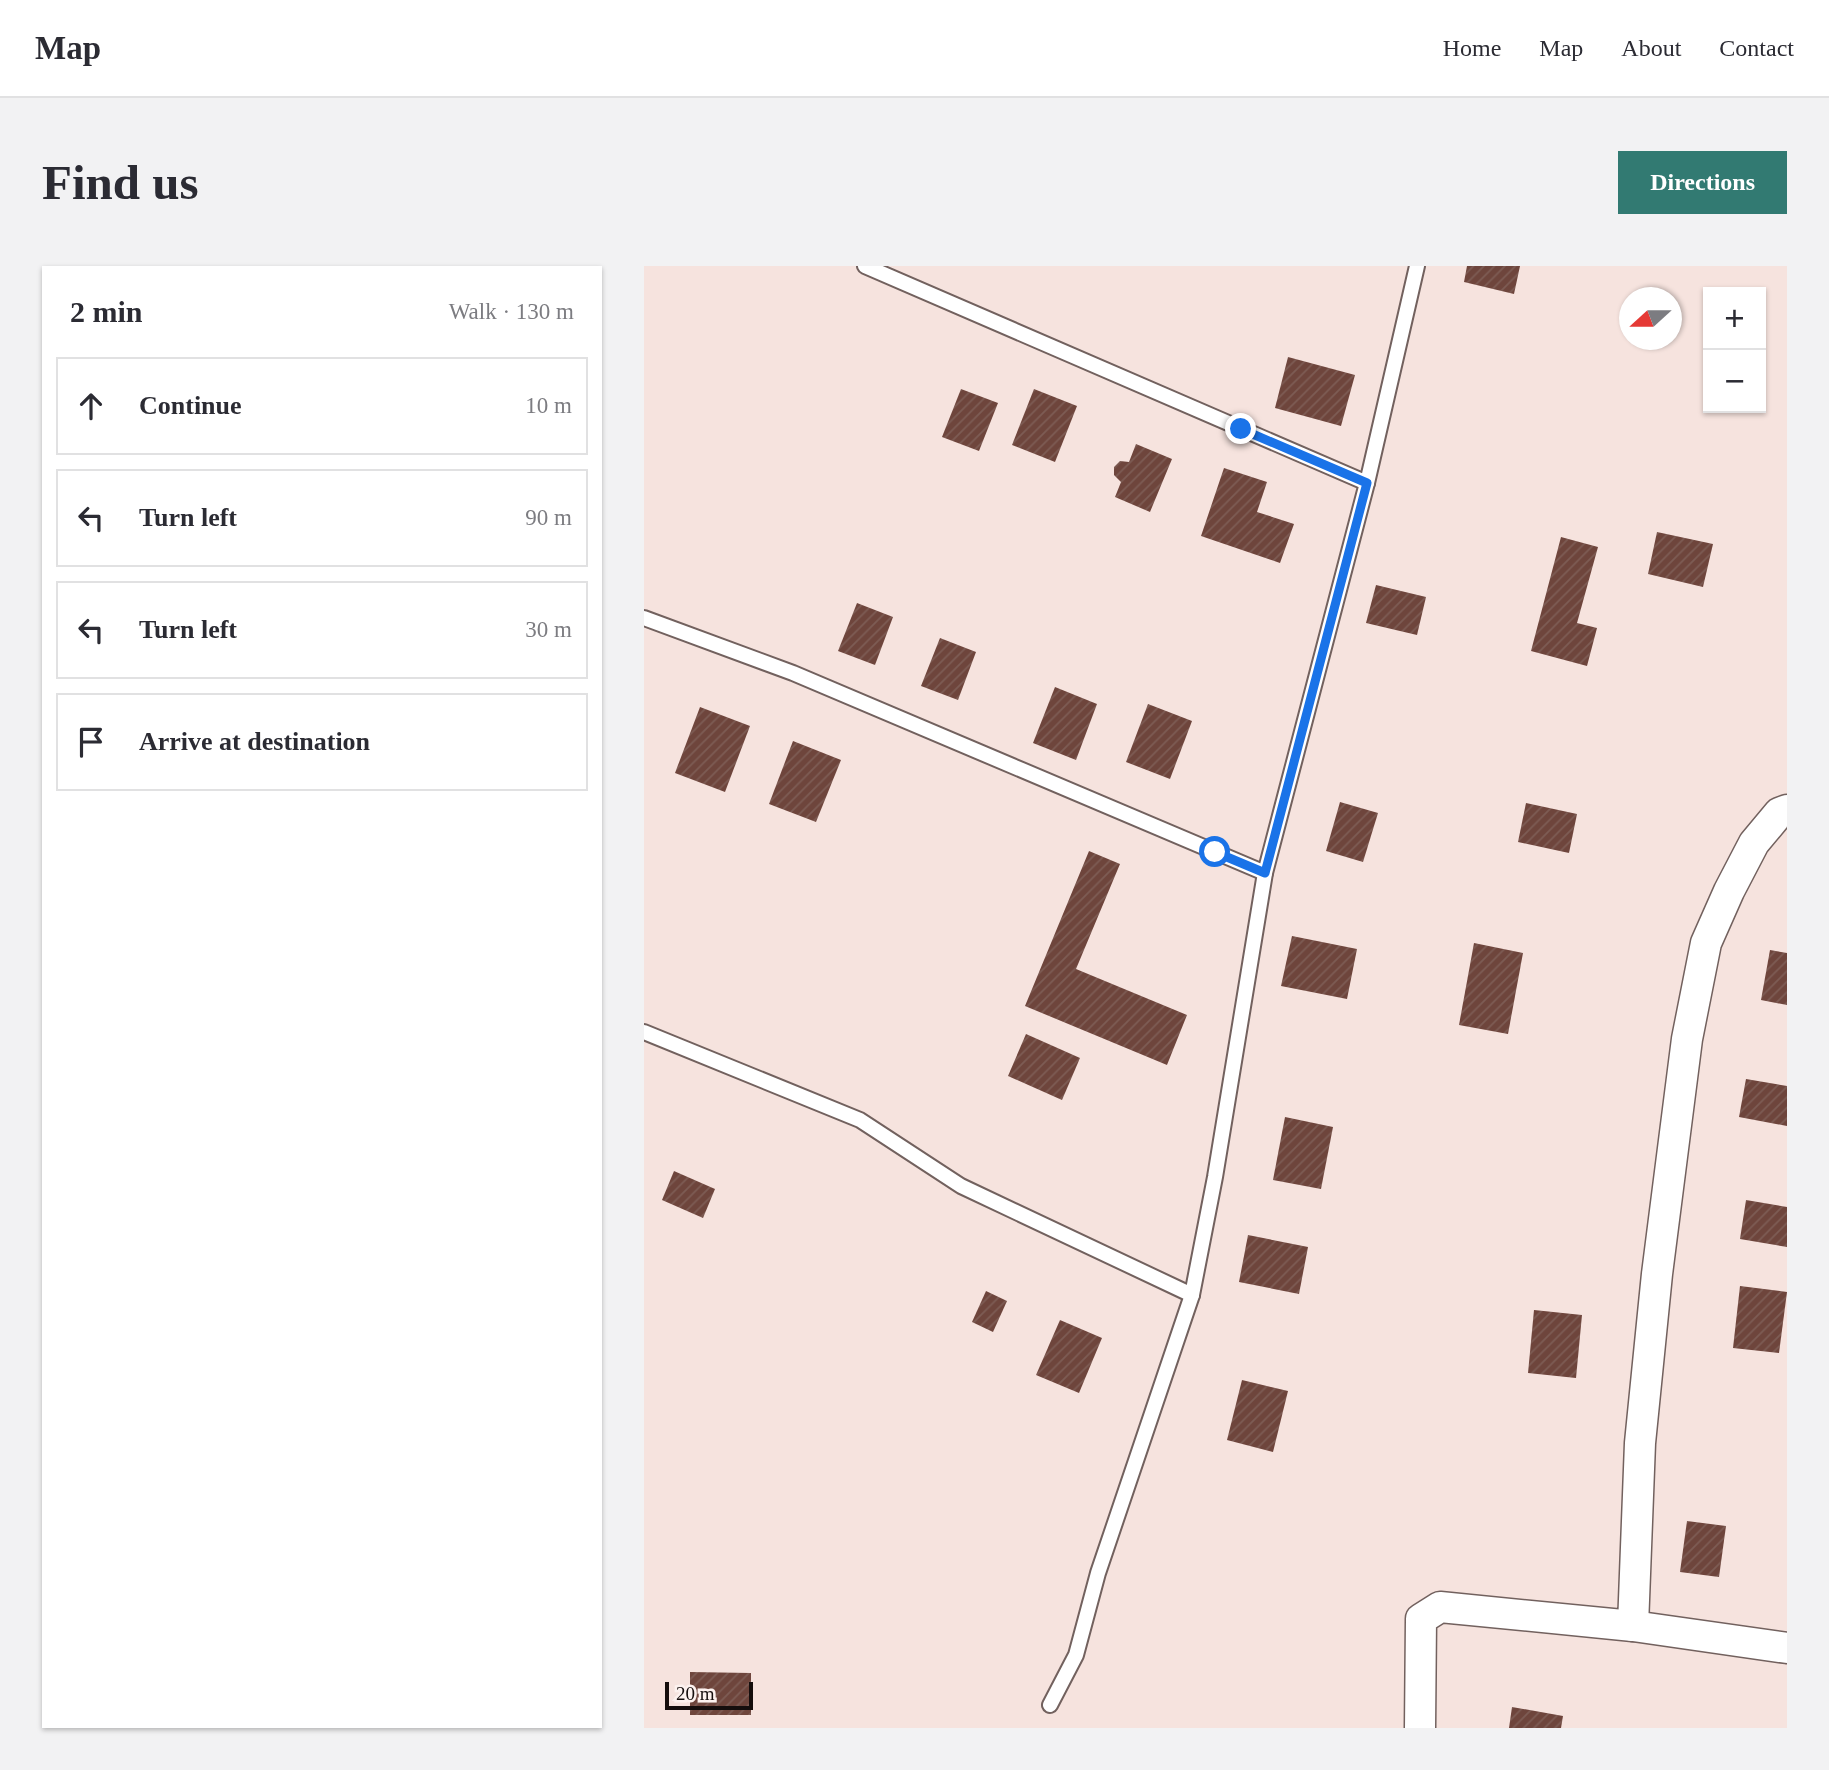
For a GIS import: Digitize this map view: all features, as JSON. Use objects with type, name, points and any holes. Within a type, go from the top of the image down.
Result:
[{"type":"street","points":[[1633,1626],[1640,1443],[1659,1261],[1687,1039],[1706,943],[1728,891],[1754,844],[1779,813],[1787,810]]},
{"type":"street","points":[[1420,1728],[1421,1619],[1440,1607],[1633,1626],[1787,1648]]},
{"type":"lane","points":[[865,266],[1367,483]]},
{"type":"lane","points":[[1050,1705],[1076,1655],[1098,1573],[1192,1295],[1215,1177],[1265,873],[1367,483],[1417,266]]},
{"type":"lane","points":[[644,618],[793,673],[1265,873]]},
{"type":"lane","points":[[644,1032],[860,1120],[961,1186],[1192,1295]]},
{"type":"building","points":[[1467,266],[1520,266],[1514,294],[1464,282]]},
{"type":"building","points":[[1288,357],[1355,375],[1341,426],[1275,408]]},
{"type":"building","points":[[961,389],[998,403],[979,451],[942,437]]},
{"type":"building","points":[[1034,389],[1077,406],[1055,462],[1012,445]]},
{"type":"building","points":[[1136,444],[1172,459],[1150,512],[1115,497],[1121,482],[1114,475],[1114,467],[1120,461],[1129,462]]},
{"type":"building","points":[[1224,468],[1267,482],[1257,512],[1294,524],[1280,563],[1201,536]]},
{"type":"building","points":[[1657,532],[1713,544],[1703,587],[1648,574]]},
{"type":"building","points":[[1561,537],[1598,547],[1577,623],[1597,628],[1587,666],[1531,651]]},
{"type":"building","points":[[1376,585],[1426,597],[1417,635],[1366,623]]},
{"type":"building","points":[[857,603],[893,617],[875,665],[838,651]]},
{"type":"building","points":[[940,638],[976,652],[958,700],[921,686]]},
{"type":"building","points":[[1055,687],[1097,704],[1076,760],[1033,743]]},
{"type":"building","points":[[1148,704],[1192,721],[1170,779],[1126,762]]},
{"type":"building","points":[[700,707],[750,726],[725,792],[675,773]]},
{"type":"building","points":[[793,741],[841,760],[816,822],[769,804]]},
{"type":"building","points":[[1340,802],[1378,813],[1363,862],[1326,851]]},
{"type":"building","points":[[1526,803],[1577,814],[1569,853],[1518,842]]},
{"type":"building","points":[[1089,851],[1120,864],[1076,969],[1187,1015],[1167,1065],[1025,1006]]},
{"type":"building","points":[[1292,936],[1357,949],[1347,999],[1281,986]]},
{"type":"building","points":[[1474,943],[1523,953],[1508,1034],[1459,1025]]},
{"type":"building","points":[[1770,950],[1787,953],[1787,1005],[1761,1000]]},
{"type":"building","points":[[1026,1034],[1080,1058],[1062,1100],[1008,1076]]},
{"type":"building","points":[[1746,1079],[1787,1086],[1787,1126],[1739,1117]]},
{"type":"building","points":[[1285,1117],[1333,1127],[1321,1189],[1273,1180]]},
{"type":"building","points":[[674,1171],[715,1189],[703,1218],[662,1200]]},
{"type":"building","points":[[1746,1200],[1787,1207],[1787,1247],[1740,1239]]},
{"type":"building","points":[[1248,1235],[1308,1247],[1299,1294],[1239,1282]]},
{"type":"building","points":[[1740,1286],[1787,1292],[1779,1353],[1733,1348]]},
{"type":"building","points":[[986,1291],[1007,1301],[993,1332],[972,1322]]},
{"type":"building","points":[[1534,1310],[1582,1315],[1576,1378],[1528,1373]]},
{"type":"building","points":[[1060,1320],[1102,1338],[1079,1393],[1036,1375]]},
{"type":"building","points":[[1242,1380],[1288,1391],[1273,1452],[1227,1440]]},
{"type":"building","points":[[1687,1521],[1726,1526],[1719,1577],[1680,1572]]},
{"type":"building","points":[[690,1672],[751,1673],[751,1715],[690,1715]]},
{"type":"building","points":[[1512,1707],[1563,1716],[1561,1728],[1509,1728]]},
{"type":"route","points":[[1215,852],[1265,873],[1367,483],[1241,429]]}]
